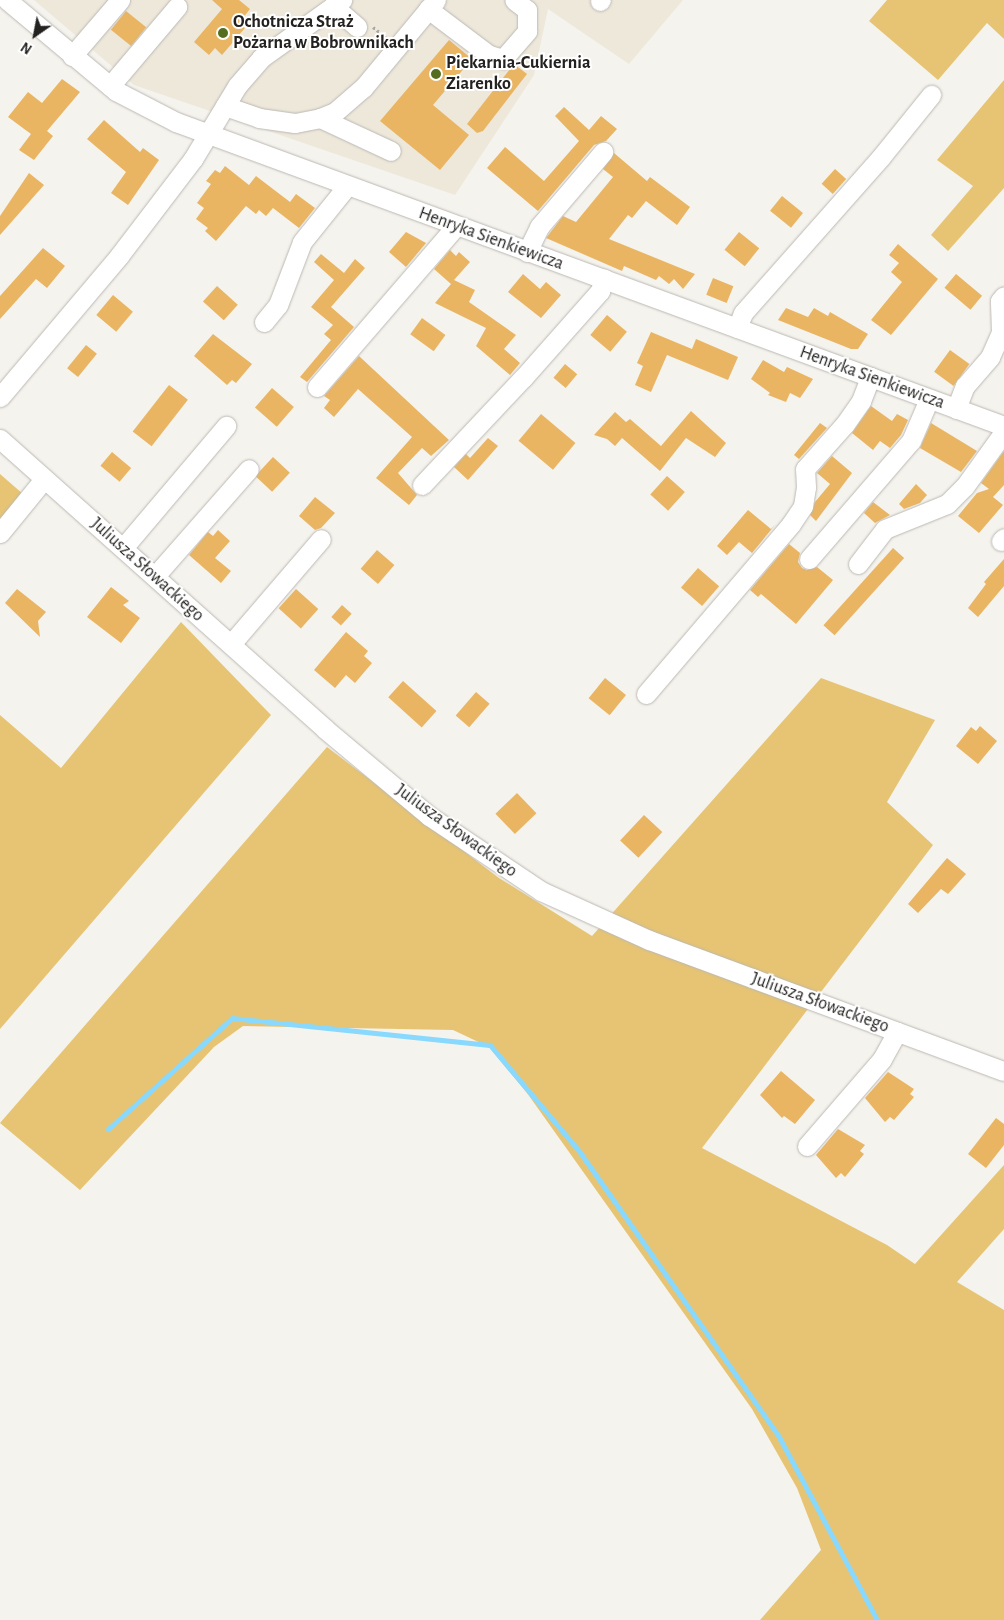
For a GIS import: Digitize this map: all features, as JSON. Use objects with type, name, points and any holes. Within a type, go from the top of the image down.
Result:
[{"type":"street","name":"Henryka Sienkiewicza","points":[[7,0],[110,86],[144,107],[207,135],[1004,426]]},
{"type":"street","points":[[72,56],[120,0]]},
{"type":"street","points":[[225,106],[278,122],[320,118],[350,100],[398,47],[432,4],[489,55],[504,59],[527,31],[527,10],[514,0]]},
{"type":"street","points":[[0,397],[119,256],[193,159],[237,86],[261,58],[337,2],[357,27]]},
{"type":"street","points":[[110,86],[177,7]]},
{"type":"street","points":[[737,328],[743,313],[881,157],[931,95]]},
{"type":"street","points":[[320,118],[391,150]]},
{"type":"street","points":[[527,252],[539,227],[603,152]]},
{"type":"street","points":[[264,322],[278,305],[302,242],[348,186]]},
{"type":"street","points":[[317,387],[456,226]]},
{"type":"street","points":[[422,485],[523,378],[600,291],[604,279]]},
{"type":"street","points":[[956,408],[965,386],[990,357],[998,340],[1001,332],[1000,301],[1004,296]]},
{"type":"street","points":[[646,694],[791,524],[803,506],[806,487],[804,469],[845,424],[861,401],[870,377]]},
{"type":"street","points":[[809,559],[911,440],[929,399]]},
{"type":"street","points":[[123,548],[226,426]]},
{"type":"street","points":[[858,564],[885,529],[947,504],[965,486],[1004,432]]},
{"type":"street","name":"Juliusza Słowackiego","points":[[0,439],[325,729],[429,816],[541,891],[649,940],[1004,1071]]},
{"type":"street","points":[[155,576],[249,469]]},
{"type":"street","points":[[0,533],[44,479]]},
{"type":"street","points":[[231,644],[321,539]]},
{"type":"street","points":[[807,1146],[882,1059],[897,1032]]},
{"type":"path","points":[[357,27],[364,19],[398,47]]},
{"type":"shaded area","points":[[34,0],[683,0],[629,64],[548,9],[534,75],[455,195],[134,85]]},
{"type":"shaded area","points":[[887,0],[1004,0],[1004,39],[987,23],[938,80],[869,21]]},
{"type":"shaded area","points":[[1004,80],[1004,188],[948,251],[931,235],[973,186],[937,160]]},
{"type":"shaded area","points":[[0,474],[23,494],[0,521]]},
{"type":"shaded area","points":[[181,622],[271,715],[0,1029],[0,715],[61,768]]},
{"type":"shaded area","points":[[821,678],[935,720],[887,802],[933,845],[702,1148],[887,1245],[915,1264],[1004,1165],[1004,1229],[957,1282],[1004,1310],[1004,1620],[760,1620],[821,1550],[797,1488],[752,1409],[527,1093],[489,1047],[453,1030],[243,1026],[214,1047],[80,1190],[0,1123],[327,747],[499,878],[592,936]]},
{"type":"building","points":[[212,0],[239,0],[250,9],[239,23],[245,28],[222,55],[215,48],[209,55],[194,42],[222,9]]},
{"type":"building","points":[[126,11],[146,27],[131,46],[111,30]]},
{"type":"building","points":[[449,40],[472,59],[433,105],[469,135],[440,170],[380,121]]},
{"type":"building","points":[[514,64],[527,74],[483,131],[477,133],[467,124]]},
{"type":"building","points":[[62,79],[80,92],[47,131],[53,136],[34,160],[19,150],[31,134],[8,117],[28,92],[42,103]]},
{"type":"building","points":[[564,107],[589,130],[601,116],[617,129],[606,141],[594,145],[538,211],[487,168],[505,147],[544,181],[579,141],[555,116]]},
{"type":"building","points":[[104,120],[140,152],[143,148],[159,160],[128,205],[111,193],[126,172],[87,139]]},
{"type":"building","points":[[614,153],[647,181],[650,177],[690,207],[677,225],[646,201],[632,218],[628,215],[609,239],[695,274],[683,289],[674,279],[669,284],[659,276],[656,280],[624,266],[622,271],[546,238],[563,216],[576,222],[613,177],[603,169]]},
{"type":"building","points":[[225,166],[249,185],[256,176],[290,202],[296,194],[315,208],[299,228],[273,208],[266,216],[259,210],[256,214],[246,206],[216,241],[205,231],[208,228],[196,219],[204,208],[197,203],[211,184],[206,181],[215,170],[220,173]]},
{"type":"building","points":[[835,169],[846,179],[833,194],[822,184]]},
{"type":"building","points":[[29,173],[44,185],[0,235],[0,216]]},
{"type":"building","points":[[782,196],[803,213],[791,228],[770,211]]},
{"type":"building","points":[[406,232],[426,243],[406,267],[389,252]]},
{"type":"building","points":[[739,232],[759,248],[745,266],[725,250]]},
{"type":"building","points":[[898,244],[938,279],[891,335],[871,320],[902,282],[891,272],[899,263],[889,255]]},
{"type":"building","points":[[43,248],[65,266],[47,288],[36,279],[0,319],[0,296]]},
{"type":"building","points":[[450,250],[456,256],[459,252],[470,262],[454,280],[475,290],[469,302],[516,335],[504,349],[520,363],[510,375],[476,346],[486,328],[435,303],[451,284],[434,269]]},
{"type":"building","points":[[321,254],[344,273],[355,259],[365,268],[331,307],[354,327],[307,382],[300,377],[331,340],[324,334],[333,325],[311,307],[334,280],[314,262]]},
{"type":"building","points":[[523,274],[540,289],[546,282],[561,295],[541,318],[508,292]]},
{"type":"building","points":[[956,274],[982,296],[970,310],[944,288]]},
{"type":"building","points":[[713,278],[733,286],[727,303],[706,295]]},
{"type":"building","points":[[217,286],[238,305],[224,320],[203,302]]},
{"type":"building","points":[[113,295],[133,312],[116,332],[96,315]]},
{"type":"building","points":[[786,308],[808,317],[814,308],[828,316],[830,312],[868,334],[858,349],[851,349],[778,320]]},
{"type":"building","points":[[607,315],[627,332],[610,352],[590,335]]},
{"type":"building","points":[[422,318],[445,335],[434,351],[410,334]]},
{"type":"building","points":[[651,332],[692,349],[696,339],[738,357],[728,380],[667,355],[651,392],[635,385],[643,366],[637,363]]},
{"type":"building","points":[[213,334],[252,364],[236,383],[232,380],[227,385],[194,356]]},
{"type":"building","points":[[86,345],[97,354],[78,377],[67,368]]},
{"type":"building","points":[[950,350],[969,364],[954,386],[934,372]]},
{"type":"building","points":[[359,356],[449,440],[431,456],[422,448],[398,473],[417,495],[409,505],[376,478],[412,437],[358,389],[334,417],[324,408],[330,400],[324,396]]},
{"type":"building","points":[[763,360],[784,372],[787,367],[813,379],[800,398],[790,393],[786,402],[768,395],[770,393],[751,379]]},
{"type":"building","points":[[565,364],[577,374],[566,388],[553,378]]},
{"type":"building","points":[[169,385],[188,400],[152,446],[133,431]]},
{"type":"building","points":[[272,388],[294,407],[277,427],[255,408]]},
{"type":"building","points":[[871,406],[892,421],[897,414],[908,420],[901,435],[890,448],[880,441],[873,450],[852,433]]},
{"type":"building","points":[[691,411],[726,443],[715,457],[686,438],[660,471],[622,438],[615,446],[607,439],[594,435],[615,412],[626,422],[630,419],[661,446]]},
{"type":"building","points":[[541,414],[575,443],[553,470],[519,441]]},
{"type":"building","points":[[820,423],[827,428],[799,459],[794,455]]},
{"type":"building","points":[[931,423],[977,451],[961,472],[920,448]]},
{"type":"building","points":[[488,438],[498,446],[468,480],[454,467],[466,454],[470,458]]},
{"type":"building","points":[[1004,451],[1004,485],[993,497],[1003,505],[979,533],[958,516],[977,493],[989,489],[981,483]]},
{"type":"building","points":[[112,452],[131,468],[120,482],[100,466]]},
{"type":"building","points":[[832,456],[852,473],[816,521],[810,515],[815,502],[830,484],[817,473]]},
{"type":"building","points":[[273,457],[290,473],[272,492],[255,476]]},
{"type":"building","points":[[667,476],[685,492],[668,511],[650,495]]},
{"type":"building","points":[[916,484],[927,495],[920,503],[904,509],[899,504]]},
{"type":"building","points":[[315,497],[335,513],[321,528],[315,530],[299,516]]},
{"type":"building","points":[[873,502],[890,515],[875,523],[864,513]]},
{"type":"building","points":[[748,510],[771,529],[775,525],[752,553],[739,542],[727,555],[717,546]]},
{"type":"building","points":[[218,530],[230,541],[215,558],[231,571],[221,583],[189,555],[208,532],[213,536]]},
{"type":"building","points":[[789,544],[800,553],[798,562],[802,568],[807,570],[817,567],[833,580],[796,624],[761,594],[758,597],[750,590]]},
{"type":"building","points":[[893,548],[904,558],[835,635],[823,625]]},
{"type":"building","points":[[377,550],[394,565],[378,584],[361,569]]},
{"type":"building","points":[[1004,559],[1004,586],[978,617],[968,608],[986,584],[984,582]]},
{"type":"building","points":[[698,568],[719,586],[702,606],[681,588]]},
{"type":"building","points":[[111,587],[129,601],[123,605],[140,618],[121,643],[87,617]]},
{"type":"building","points":[[17,589],[46,612],[38,621],[40,637],[5,603]]},
{"type":"building","points":[[296,589],[318,609],[301,628],[279,608]]},
{"type":"building","points":[[342,605],[352,614],[341,626],[331,617]]},
{"type":"building","points":[[346,632],[368,651],[364,656],[372,663],[355,683],[346,675],[335,688],[314,670]]},
{"type":"building","points":[[605,678],[626,695],[610,715],[589,698]]},
{"type":"building","points":[[403,681],[436,711],[422,727],[388,697]]},
{"type":"building","points":[[476,692],[490,704],[469,727],[456,715]]},
{"type":"building","points":[[980,726],[997,741],[978,764],[956,746],[971,727],[976,731]]},
{"type":"building","points":[[517,793],[536,813],[515,834],[495,814]]},
{"type":"building","points":[[644,815],[662,832],[638,858],[620,841]]},
{"type":"building","points":[[947,858],[966,874],[948,894],[941,889],[918,913],[908,904]]},
{"type":"building","points":[[781,1071],[815,1100],[795,1124],[784,1116],[782,1118],[760,1095]]},
{"type":"building","points":[[888,1072],[914,1089],[910,1094],[914,1097],[894,1120],[890,1117],[885,1122],[865,1098]]},
{"type":"building","points":[[996,1118],[1004,1124],[1004,1145],[986,1168],[968,1154]]},
{"type":"building","points":[[838,1129],[865,1145],[860,1151],[864,1154],[845,1177],[841,1173],[836,1178],[816,1155]]},
{"type":"waterway","points":[[108,1129],[232,1018],[490,1045],[579,1151],[779,1437],[877,1620]]},
{"type":"place","name":"Ochotnicza Straż Pożarna w Bobrownikach","points":[[223,33]]},
{"type":"place","name":"Piekarnia-Cukiernia Ziarenko","points":[[436,74]]}]
